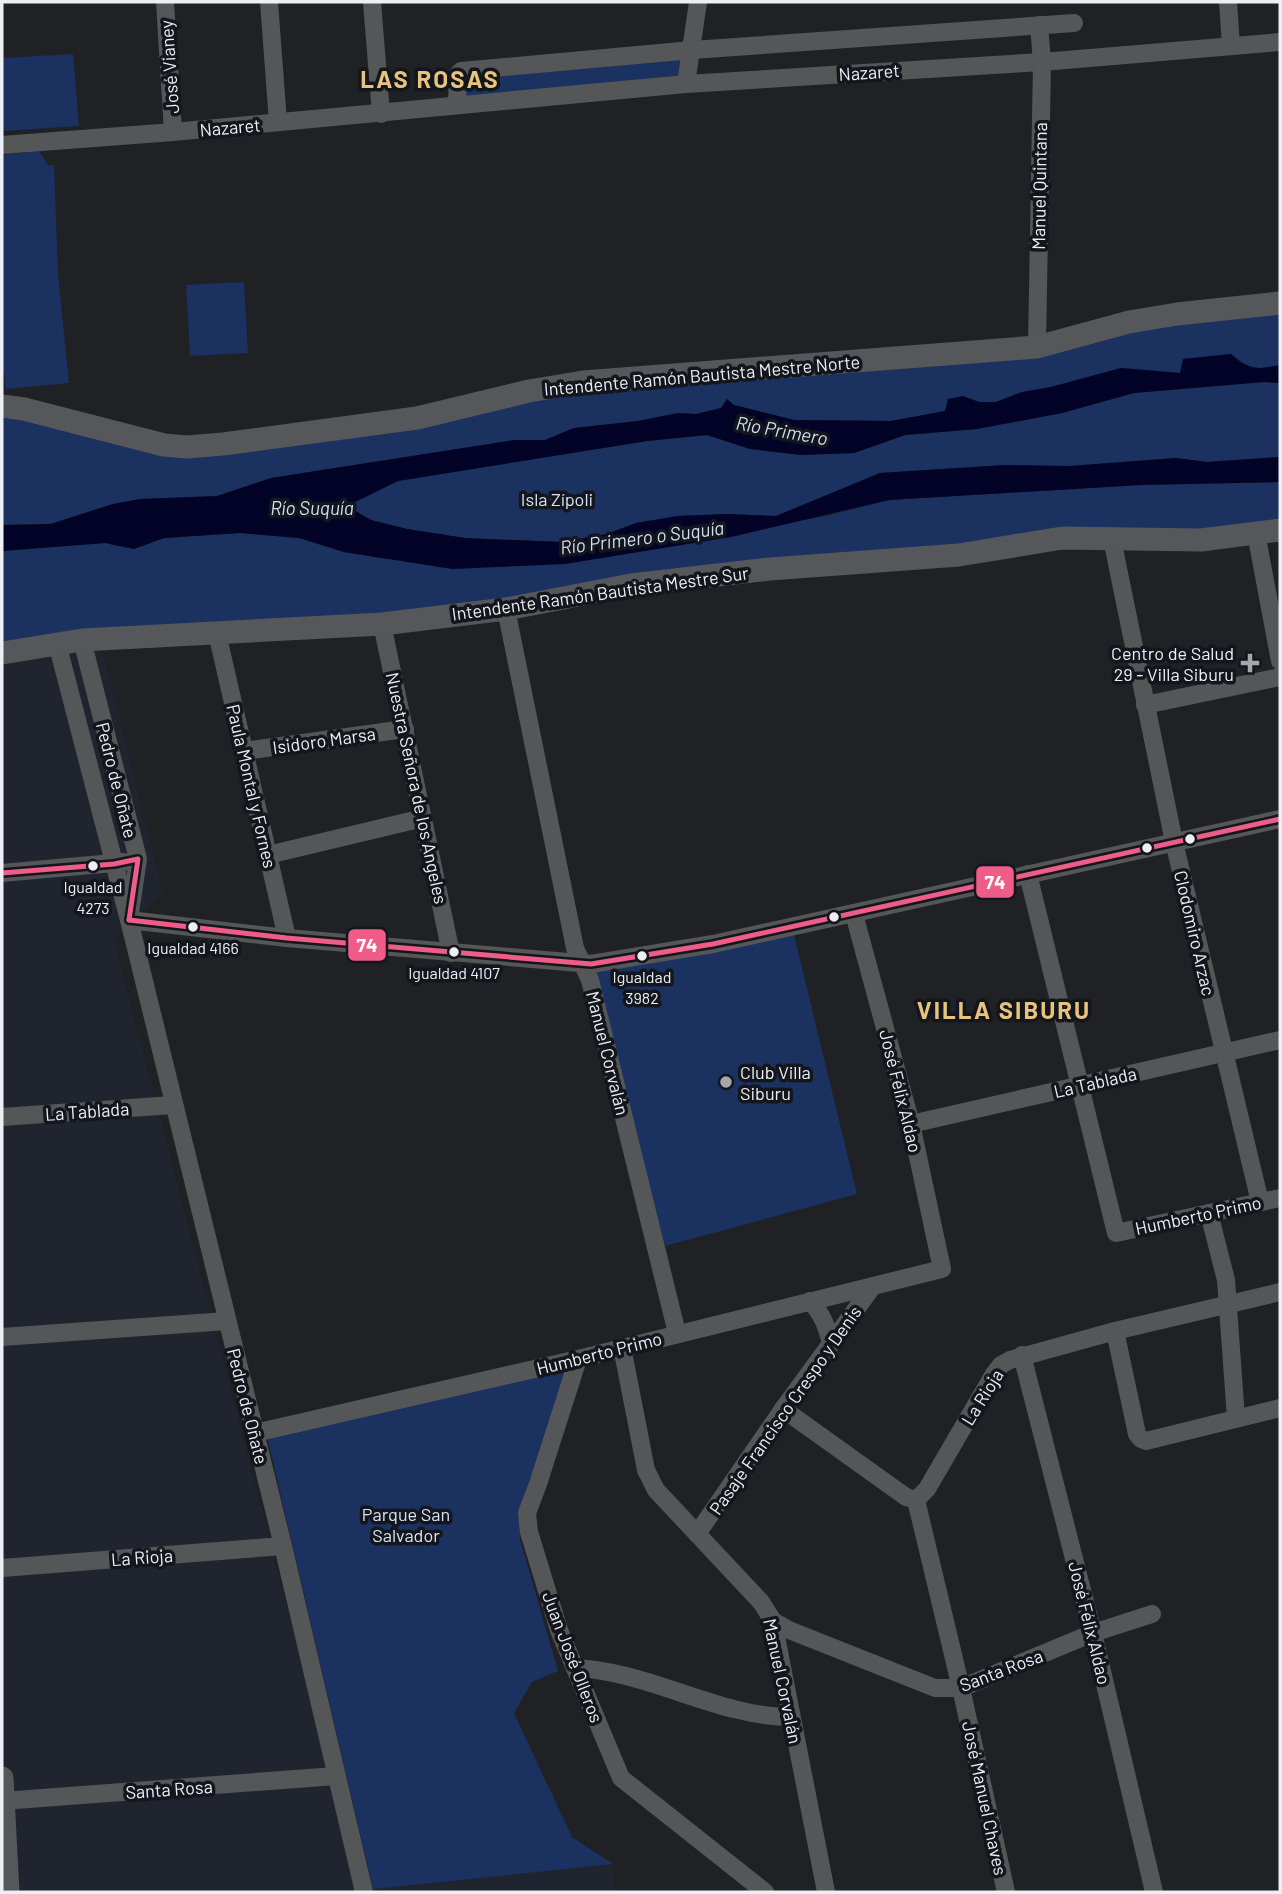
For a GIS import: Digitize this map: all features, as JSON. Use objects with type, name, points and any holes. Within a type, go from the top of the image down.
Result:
[{"type":"main road","name":"Intendente Ramón Bautista Mestre Norte","points":[[2,406],[24,409],[145,441],[187,447],[417,418],[529,391],[583,382],[1037,347],[1129,322],[1280,303]]},
{"type":"main road","name":"Intendente Ramón Bautista Mestre Sur","points":[[2,653],[82,640],[382,624],[506,609],[631,585],[742,572],[959,555],[1062,538],[1201,540],[1280,530]]},
{"type":"main road","points":[[2,1778],[8,1892]]},
{"type":"street","name":"José Vianey","points":[[164,2],[173,132]]},
{"type":"street","points":[[269,2],[278,122]]},
{"type":"street","points":[[372,2],[381,114]]},
{"type":"street","points":[[686,84],[698,2]]},
{"type":"street","points":[[1228,2],[1231,46]]},
{"type":"street","name":"Nazaret","points":[[457,105],[458,74],[461,71],[692,50],[1074,23]]},
{"type":"street","name":"Manuel Quintana","points":[[1037,347],[1042,62],[1039,25]]},
{"type":"street","name":"Nazaret","points":[[2,145],[381,114],[686,84],[1042,62],[1280,43]]},
{"type":"street","points":[[1256,533],[1280,661]]},
{"type":"street","name":"Clodomiro Arzac","points":[[1112,539],[1174,842],[1260,1202]]},
{"type":"street","name":"Manuel Corvalán","points":[[506,609],[575,948],[590,980],[677,1333]]},
{"type":"street","name":"Nuestra Señora de los Angeles","points":[[382,624],[451,953]]},
{"type":"street","name":"Paula Montal y Fornes","points":[[217,633],[287,938]]},
{"type":"street","name":"Pedro de Oñate","points":[[82,640],[138,859],[129,920]]},
{"type":"street","name":"Pedro de Oñate","points":[[57,643],[129,920],[283,1546],[364,1892]]},
{"type":"street","points":[[1145,705],[1280,677]]},
{"type":"street","name":"Isidoro Marsa","points":[[244,751],[405,729]]},
{"type":"street","points":[[268,855],[423,818]]},
{"type":"street","points":[[129,920],[287,938],[583,964],[713,944],[1280,819]]},
{"type":"street","points":[[2,873],[114,864],[138,859]]},
{"type":"street","points":[[1028,874],[1081,1085]]},
{"type":"street","name":"José Félix Aldao","points":[[853,914],[911,1124],[942,1269]]},
{"type":"street","name":"La Tablada","points":[[911,1124],[1280,1040]]},
{"type":"street","name":"Humberto Primo","points":[[1081,1085],[1116,1233],[1280,1198]]},
{"type":"street","name":"La Tablada","points":[[2,1117],[173,1105]]},
{"type":"street","points":[[1209,1213],[1226,1280],[1236,1418]]},
{"type":"street","name":"Humberto Primo","points":[[254,1433],[578,1359],[942,1269]]},
{"type":"street","name":"Pasaje Francisco Crespo y Denis","points":[[697,1534],[783,1409],[873,1286]]},
{"type":"street","name":"La Rioja","points":[[916,1500],[927,1489],[1001,1365],[1022,1355],[1280,1292]]},
{"type":"street","points":[[810,1301],[827,1325],[831,1344]]},
{"type":"street","points":[[2,1337],[227,1321]]},
{"type":"street","points":[[1115,1331],[1137,1434],[1141,1439],[1146,1441],[1280,1408]]},
{"type":"street","name":"Manuel Corvalán","points":[[622,1347],[650,1479],[656,1490],[761,1602],[773,1621],[827,1892]]},
{"type":"street","name":"José Félix Aldao","points":[[1022,1355],[1093,1633],[1154,1892]]},
{"type":"street","name":"Juan José Olleros","points":[[578,1359],[527,1513],[527,1521],[559,1630],[621,1778],[765,1892]]},
{"type":"street","points":[[783,1409],[906,1497],[916,1500]]},
{"type":"street","name":"José Manuel Chaves","points":[[916,1500],[1006,1892]]},
{"type":"street","name":"La Rioja","points":[[2,1568],[283,1546]]},
{"type":"street","name":"Santa Rosa","points":[[773,1621],[789,1630],[935,1688],[961,1688],[1093,1633],[1152,1614]]},
{"type":"street","points":[[575,1668],[604,1670],[763,1716],[791,1717]]},
{"type":"street","name":"Santa Rosa","points":[[3,1801],[336,1776]]},
{"type":"shaded area","points":[[102,647],[163,892],[114,940],[360,1888],[613,1864],[616,1892],[2,1892],[2,661]]},
{"type":"green space","points":[[73,54],[79,126],[2,131],[2,58]]},
{"type":"green space","points":[[683,59],[681,78],[462,98],[466,75]]},
{"type":"green space","points":[[39,151],[48,165],[54,165],[58,274],[69,383],[6,389],[2,373],[2,155]]},
{"type":"green space","points":[[244,282],[248,353],[190,356],[186,285]]},
{"type":"green space","points":[[1280,303],[1280,365],[1272,367],[1248,366],[1231,354],[1183,359],[1180,373],[1121,368],[1022,392],[996,402],[979,402],[963,396],[945,411],[891,421],[794,420],[734,405],[696,414],[678,413],[638,421],[574,428],[545,440],[514,440],[271,478],[217,496],[140,499],[113,504],[50,524],[2,525],[2,406],[164,445],[529,391],[1020,349]]},
{"type":"green space","name":"Isla Zípoli","points":[[1280,383],[1280,457],[1207,462],[1176,458],[1070,466],[1005,465],[880,473],[776,516],[678,516],[636,523],[607,534],[561,542],[465,538],[407,529],[371,520],[346,506],[398,481],[647,441],[707,435],[750,449],[802,455],[854,453],[906,435],[977,429],[1062,413],[1134,393]]},
{"type":"green space","points":[[1280,482],[1280,530],[1112,539],[2,653],[2,551],[105,543],[134,549],[164,538],[240,533],[299,538],[344,552],[385,559],[565,564],[826,516],[889,500],[1140,485]]},
{"type":"green space","name":"Club Villa Siburu","points":[[794,935],[857,1194],[665,1246],[595,970]]},
{"type":"green space","name":"Parque San Salvador","points":[[571,1369],[524,1496],[520,1539],[558,1671],[532,1682],[514,1713],[572,1837],[613,1864],[373,1889],[267,1436]]},
{"type":"water","name":"Río Suquía","points":[[1231,354],[1254,367],[1280,365],[1280,383],[1134,393],[1062,413],[977,429],[905,435],[854,453],[802,455],[750,449],[707,435],[647,441],[398,481],[347,506],[371,520],[407,529],[465,538],[561,542],[607,534],[636,523],[678,516],[776,516],[880,473],[1005,465],[1070,466],[1176,458],[1207,462],[1280,457],[1280,482],[1140,485],[889,500],[731,537],[565,564],[452,569],[344,552],[299,538],[240,533],[164,538],[134,549],[105,543],[2,551],[2,525],[51,524],[113,504],[140,499],[217,496],[271,478],[514,440],[545,440],[574,428],[638,421],[678,413],[696,414],[721,408],[727,399],[734,405],[794,420],[891,421],[945,411],[948,399],[963,396],[979,402],[996,402],[1022,392],[1121,368],[1180,373],[1183,359]]},
{"type":"transit line","name":"74","points":[[129,920],[287,938],[591,964],[713,944],[1280,819]]},
{"type":"transit line","name":"74","points":[[2,873],[114,864],[138,859],[129,920]]},
{"type":"place","name":"Centro de Salud 29 - Villa Siburu","points":[[1250,663]]},
{"type":"place","name":"Igualdad 4273","points":[[93,866]]},
{"type":"place","name":"Igualdad 4166","points":[[193,927]]},
{"type":"place","name":"Igualdad 4107","points":[[454,952]]},
{"type":"place","name":"Igualdad 3982","points":[[642,956]]},
{"type":"place","name":"Club Villa Siburu","points":[[726,1082]]},
{"type":"district","name":"LAS ROSAS","points":[[430,78]]},
{"type":"district","name":"VILLA SIBURU","points":[[1004,1009]]},
{"type":"water label","name":"Río Primero","points":[[782,430]]},
{"type":"water label","name":"Río Primero o Suquía","points":[[642,537]]}]
